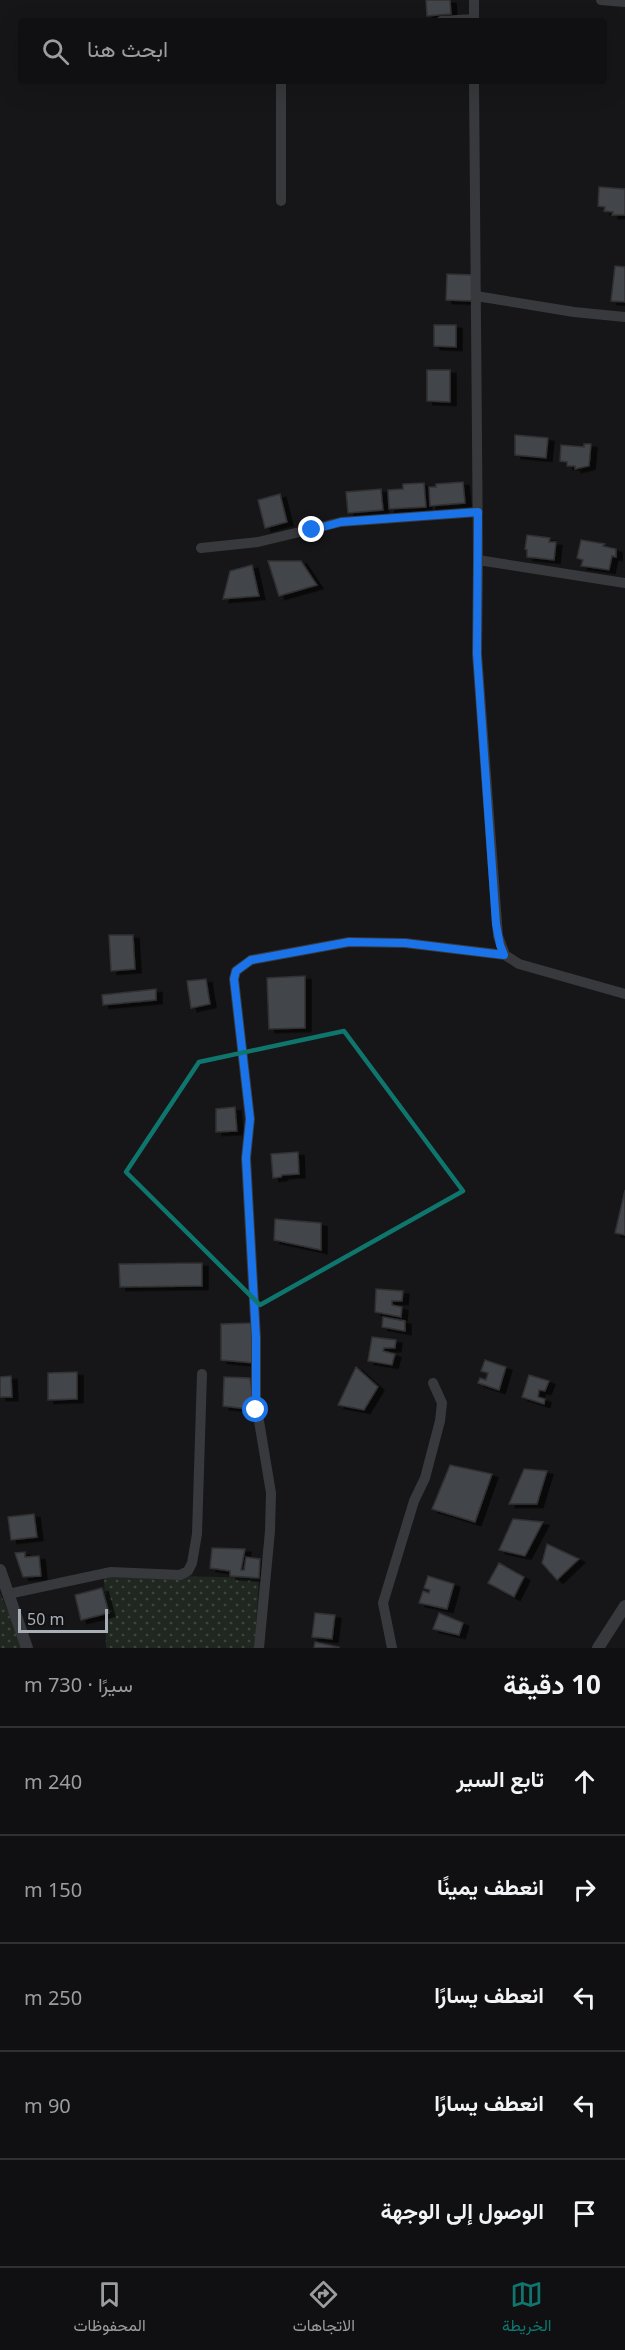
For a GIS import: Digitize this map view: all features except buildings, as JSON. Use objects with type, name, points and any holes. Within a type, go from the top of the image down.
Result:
[{"type":"street","points":[[474,0],[474,18]]},
{"type":"street","points":[[601,0],[625,2]]},
{"type":"street","points":[[281,84],[281,201]]},
{"type":"street","points":[[474,84],[477,666],[496,924],[504,955]]},
{"type":"street","points":[[476,296],[574,312],[625,317]]},
{"type":"street","points":[[201,548],[258,542],[341,522],[478,512]]},
{"type":"street","points":[[478,560],[625,583]]},
{"type":"street","points":[[259,1648],[270,1531],[270,1493],[256,1403],[256,1338],[246,1158],[250,1119],[234,979],[236,971],[251,960],[349,942],[405,943],[504,955],[519,964],[625,994]]},
{"type":"street","points":[[9,1594],[111,1572],[180,1575],[188,1571],[192,1563],[197,1534],[202,1374]]},
{"type":"street","points":[[392,1648],[383,1603],[414,1501],[425,1478],[440,1421],[442,1403],[433,1383]]},
{"type":"street","points":[[0,1570],[27,1648]]},
{"type":"street","points":[[598,1648],[625,1606]]},
{"type":"highlighted area","points":[[344,1031],[463,1191],[260,1305],[126,1172],[199,1062]]},
{"type":"shaded area","points":[[104,1574],[259,1578],[255,1648],[106,1648]]},
{"type":"shaded area","points":[[0,1593],[24,1648],[0,1648]]},
{"type":"route","points":[[256,1410],[256,1338],[246,1158],[250,1119],[234,979],[236,971],[251,960],[349,942],[405,943],[504,955],[496,924],[477,654],[478,512],[341,522],[312,530]]}]
